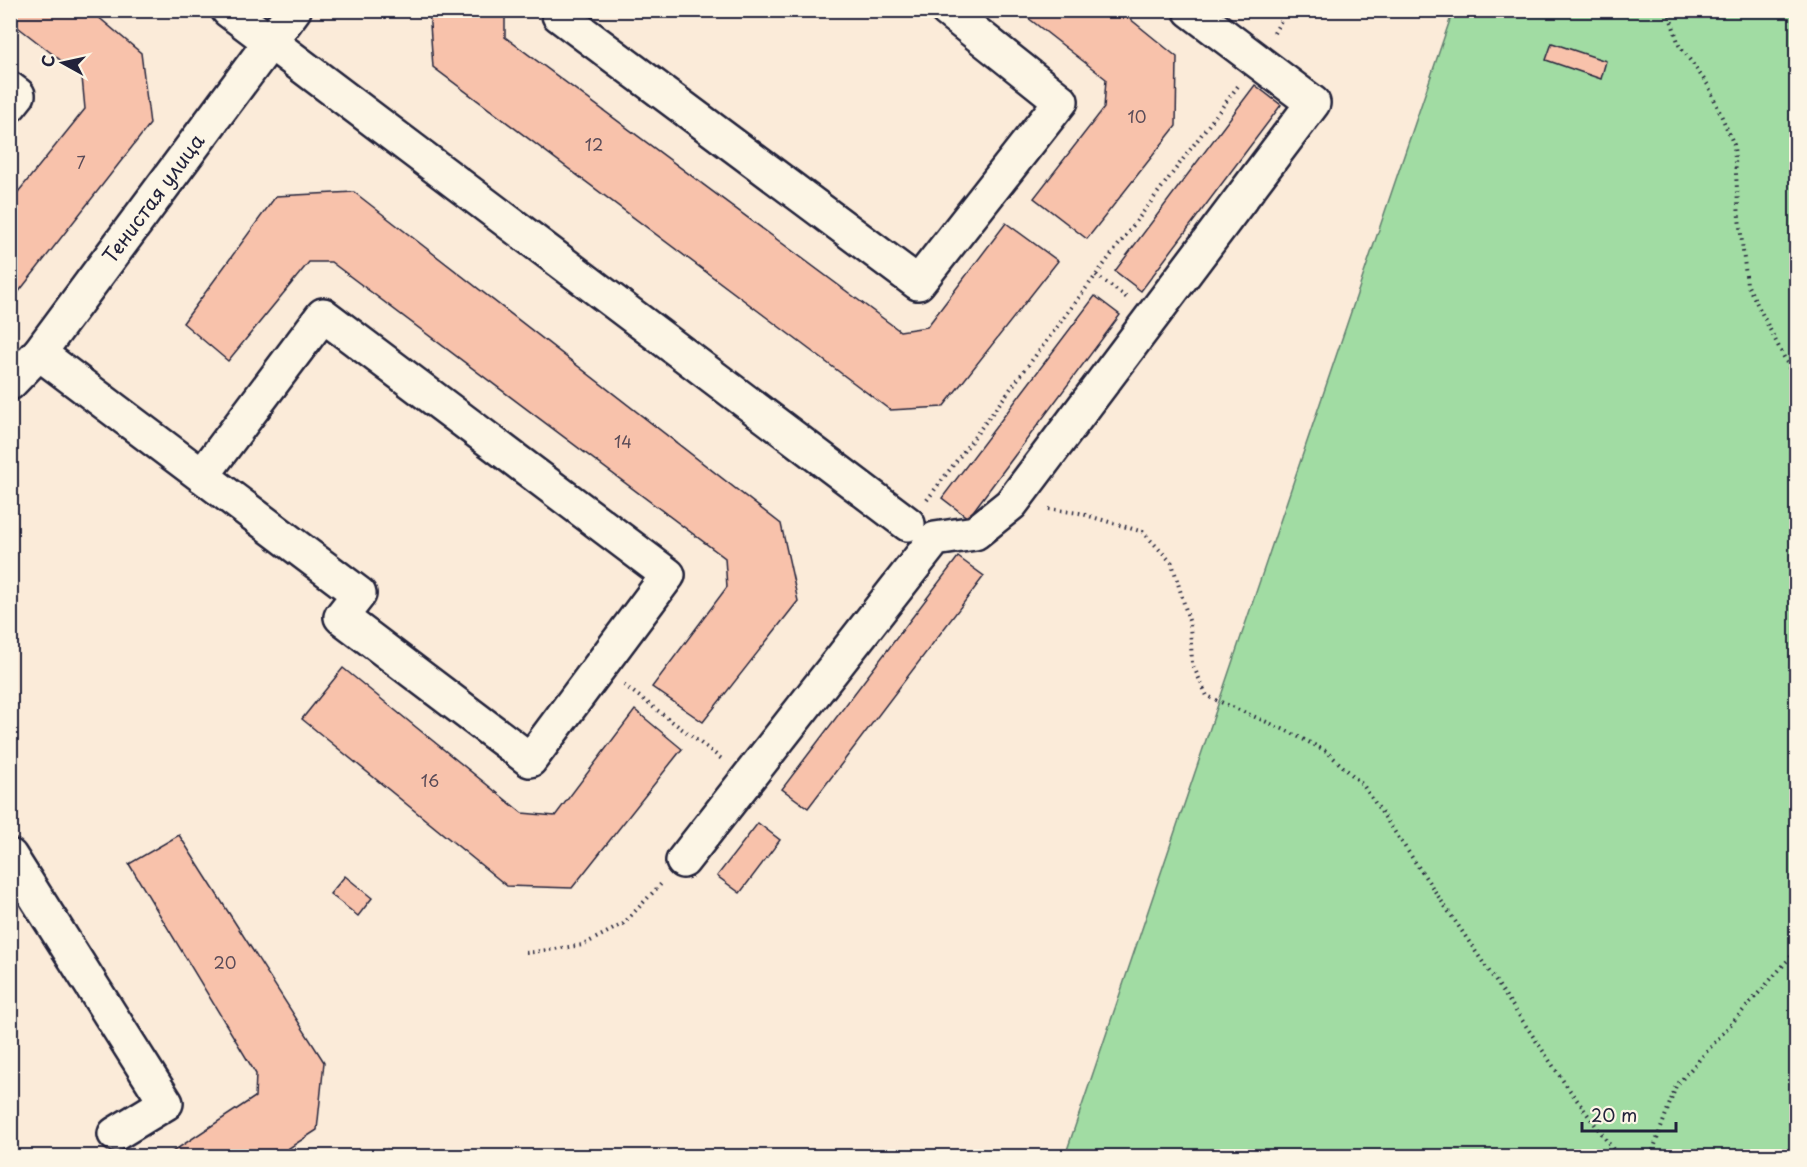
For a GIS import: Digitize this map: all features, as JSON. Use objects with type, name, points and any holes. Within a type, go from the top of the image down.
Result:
[{"type":"street","points":[[228,10],[908,524]]},
{"type":"street","name":"Тенистая улица","points":[[10,383],[39,353],[294,10]]},
{"type":"street","points":[[562,10],[559,15],[918,283],[1061,101],[947,10]]},
{"type":"street","points":[[683,861],[935,539],[975,533],[1011,504],[1313,103],[1190,10]]},
{"type":"street","points":[[10,89],[18,95],[10,105]]},
{"type":"street","points":[[39,353],[202,476],[359,594],[341,617],[530,760],[668,575],[323,315],[202,476]]},
{"type":"street","points":[[10,856],[166,1103],[115,1134]]},
{"type":"path","points":[[1668,10],[1679,45],[1708,86],[1734,145],[1739,218],[1747,284],[1797,381]]},
{"type":"path","points":[[908,524],[1257,61]]},
{"type":"path","points":[[1011,504],[1078,513],[1143,532],[1172,563],[1190,624],[1192,663],[1207,696],[1285,730],[1326,751],[1363,785],[1560,1076],[1618,1156]]},
{"type":"path","points":[[600,667],[748,779]]},
{"type":"path","points":[[526,952],[583,945],[623,924],[683,861]]},
{"type":"path","points":[[1651,1156],[1676,1086],[1797,951]]},
{"type":"path","points":[[378,1156],[388,1149]]},
{"type":"green space","points":[[1453,11],[1796,11],[1796,1156],[1065,1156]]},
{"type":"building","points":[[10,10],[90,10],[141,53],[150,124],[10,303],[10,202],[85,109],[82,77],[10,21]]},
{"type":"building","points":[[429,10],[505,10],[505,37],[900,331],[927,327],[1006,223],[1058,261],[943,407],[890,410],[433,67]]},
{"type":"building","points":[[1018,10],[1119,10],[1177,57],[1176,126],[1087,239],[1034,198],[1104,108],[1106,79]]},
{"type":"building","points":[[1552,43],[1606,61],[1601,79],[1546,60]]},
{"type":"building","points":[[1255,85],[1281,105],[1141,291],[1115,271]]},
{"type":"building","points":[[354,192],[781,524],[798,601],[703,722],[652,687],[727,587],[725,558],[331,262],[309,262],[228,361],[183,323],[276,196]]},
{"type":"building","points":[[1095,296],[1120,315],[968,518],[942,498]]},
{"type":"building","points":[[958,557],[984,576],[808,808],[782,789]]},
{"type":"building","points":[[343,668],[522,813],[555,816],[635,710],[682,749],[572,888],[507,886],[302,719]]},
{"type":"building","points":[[758,823],[780,840],[740,893],[717,876]]},
{"type":"building","points":[[179,835],[324,1062],[317,1130],[277,1156],[166,1156],[255,1097],[256,1074],[129,864]]},
{"type":"building","points":[[345,876],[372,898],[358,916],[330,894]]}]
